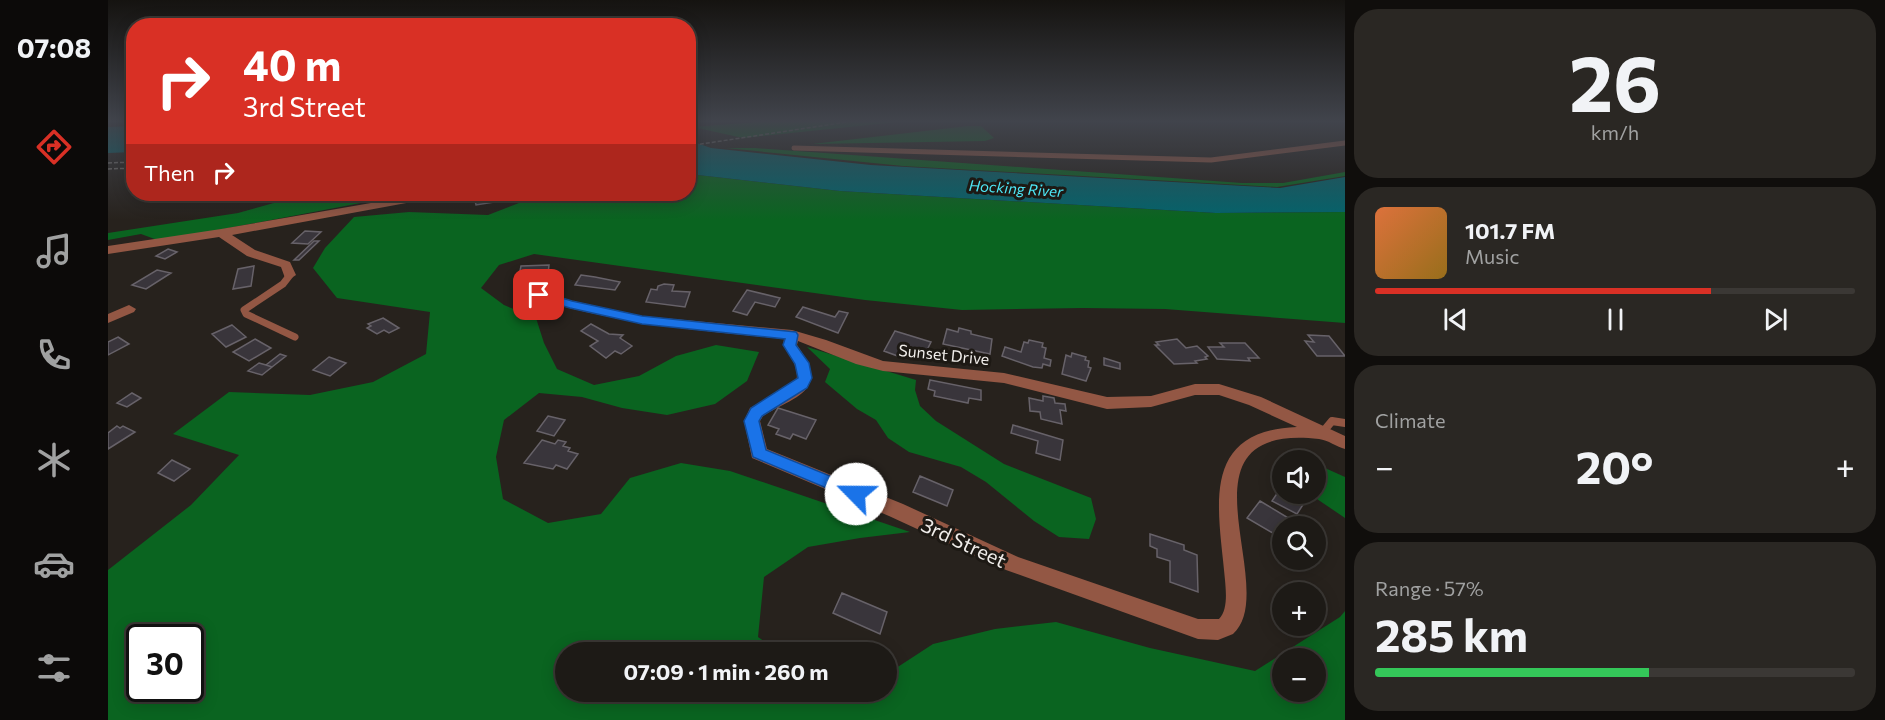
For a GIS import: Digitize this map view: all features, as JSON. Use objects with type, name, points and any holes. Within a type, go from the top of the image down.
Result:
[{"type":"street","points":[[108,250],[221,233],[400,201]]},
{"type":"street","points":[[221,233],[251,253],[286,265],[290,274]]},
{"type":"street","name":"Sunset Drive","points":[[533,293],[642,320],[792,335],[822,343],[861,360],[883,366],[1004,378],[1107,403],[1122,404],[1165,399],[1192,389],[1217,388],[1254,401],[1345,443]]},
{"type":"street","points":[[108,320],[129,309]]},
{"type":"street","name":"3rd Street","points":[[792,335],[790,345],[802,363],[805,378],[802,385],[756,412],[752,421],[759,444],[758,453],[896,510],[1013,564],[1198,629],[1220,629],[1228,625],[1234,615],[1235,578],[1228,533],[1230,488],[1234,468],[1244,450],[1260,440],[1290,434],[1322,433]]},
{"type":"lane","points":[[1033,154],[1211,160],[1261,154]]},
{"type":"lane","points":[[290,274],[283,284],[244,310],[246,314],[296,337]]},
{"type":"lane","points":[[1322,433],[1332,421],[1345,423]]},
{"type":"path","points":[[108,163],[126,162]]},
{"type":"path","points":[[108,169],[126,168]]},
{"type":"green space","points":[[781,154],[833,154],[1242,183],[1283,183],[1345,172],[1345,176],[1277,187],[903,166]]},
{"type":"green space","points":[[696,175],[840,191],[1216,213],[1345,212],[1345,323],[1165,309],[962,310],[865,300],[534,254],[499,265],[481,288],[504,305],[536,318],[544,343],[557,369],[594,385],[639,376],[676,356],[716,345],[759,352],[747,381],[715,404],[667,415],[622,408],[582,397],[539,393],[504,420],[496,457],[503,499],[548,523],[601,514],[630,478],[681,463],[730,471],[910,532],[808,547],[764,577],[758,637],[765,642],[555,642],[555,702],[897,702],[897,667],[933,644],[995,629],[1056,622],[1150,648],[1255,671],[1272,660],[1272,702],[1326,702],[1326,648],[1291,648],[1310,636],[1326,636],[1326,626],[1345,611],[1345,720],[108,720],[108,570],[191,505],[239,455],[173,434],[229,392],[310,395],[373,382],[426,354],[430,312],[337,298],[313,268],[325,248],[354,217],[409,212],[488,215],[524,201],[696,201]]},
{"type":"green space","points":[[281,201],[371,201],[160,241],[141,234],[108,240],[108,233],[238,213]]},
{"type":"green space","points":[[807,347],[916,380],[915,390],[920,406],[936,421],[1004,464],[1091,498],[1096,519],[1089,539],[1059,537],[1034,521],[986,482],[961,467],[909,452],[888,438],[876,420],[857,409],[825,382],[830,369]]},
{"type":"green space","points":[[1326,468],[1345,477],[1345,518],[1324,504]]},
{"type":"water","name":"Hocking River","points":[[696,154],[764,154],[871,165],[1280,188],[1345,177],[1345,212],[1216,213],[840,191],[696,175]]},
{"type":"building","points":[[475,201],[495,202],[476,205]]},
{"type":"building","points":[[305,231],[321,232],[308,244],[292,243]]},
{"type":"building","points":[[314,241],[319,241],[299,260],[294,260]]},
{"type":"building","points":[[168,249],[177,252],[165,259],[156,256]]},
{"type":"building","points":[[549,265],[548,274],[539,274],[538,279],[530,286],[519,283],[532,275],[519,276],[521,266]]},
{"type":"building","points":[[254,266],[251,286],[233,289],[238,269]]},
{"type":"building","points":[[157,270],[171,273],[146,289],[132,285]]},
{"type":"building","points":[[581,275],[620,282],[615,290],[575,285]]},
{"type":"building","points":[[674,285],[672,291],[690,292],[685,307],[646,302],[651,289],[657,290],[658,286]]},
{"type":"building","points":[[747,290],[780,298],[775,307],[755,302],[747,315],[733,311]]},
{"type":"building","points":[[803,307],[835,317],[839,311],[848,313],[838,333],[796,317]]},
{"type":"building","points":[[383,318],[399,328],[389,333],[384,330],[377,334],[367,328],[371,326],[368,324]]},
{"type":"building","points":[[591,324],[609,334],[623,335],[620,338],[632,346],[621,354],[615,351],[606,358],[590,346],[598,341],[581,331]]},
{"type":"building","points":[[232,325],[246,337],[226,347],[212,334]]},
{"type":"building","points":[[959,328],[971,331],[971,334],[992,339],[990,354],[943,344],[947,329],[958,332]]},
{"type":"building","points":[[895,331],[931,342],[924,356],[907,351],[903,358],[884,351]]},
{"type":"building","points":[[1308,335],[1329,336],[1345,356],[1317,356],[1305,341],[1314,342]]},
{"type":"building","points":[[118,337],[129,344],[108,355],[108,342]]},
{"type":"building","points":[[255,339],[271,348],[249,361],[233,352]]},
{"type":"building","points":[[1177,339],[1186,348],[1197,346],[1208,356],[1205,357],[1207,359],[1195,361],[1197,363],[1174,364],[1155,345],[1159,345],[1156,342]]},
{"type":"building","points":[[1029,340],[1043,343],[1042,347],[1046,348],[1044,358],[1051,360],[1050,366],[1043,364],[1042,368],[1033,367],[1002,356],[1005,347],[1021,352],[1024,342],[1028,343]]},
{"type":"building","points":[[1220,343],[1245,343],[1259,358],[1248,358],[1250,361],[1217,359],[1208,347],[1224,347]]},
{"type":"building","points":[[1072,353],[1086,357],[1085,360],[1089,361],[1088,367],[1091,368],[1086,381],[1062,374],[1066,355],[1071,357]]},
{"type":"building","points":[[280,354],[286,356],[272,367],[266,365]]},
{"type":"building","points":[[329,357],[346,363],[330,376],[313,370]]},
{"type":"building","points":[[1104,358],[1120,363],[1120,369],[1104,365]]},
{"type":"building","points":[[259,363],[272,367],[262,375],[248,371]]},
{"type":"building","points":[[930,380],[981,390],[981,400],[969,398],[968,403],[934,396],[935,391],[928,389]]},
{"type":"building","points":[[132,393],[141,398],[127,407],[117,403]]},
{"type":"building","points":[[1043,396],[1054,398],[1055,403],[1065,404],[1066,411],[1060,410],[1062,424],[1041,419],[1040,412],[1030,411],[1029,398],[1043,401]]},
{"type":"building","points":[[778,408],[816,420],[806,439],[793,434],[790,439],[776,434],[779,429],[768,425]]},
{"type":"building","points":[[548,416],[565,420],[554,436],[537,431]]},
{"type":"building","points":[[1013,425],[1063,440],[1060,460],[1036,453],[1038,441],[1011,433]]},
{"type":"building","points":[[117,426],[120,428],[123,426],[135,432],[108,449],[108,433]]},
{"type":"building","points":[[542,440],[555,444],[558,440],[566,442],[563,446],[570,448],[568,451],[578,454],[567,469],[556,465],[553,469],[524,463]]},
{"type":"building","points":[[172,460],[190,469],[174,481],[158,473]]},
{"type":"building","points":[[920,476],[953,490],[947,506],[913,492]]},
{"type":"building","points":[[1260,501],[1285,516],[1272,516],[1272,533],[1247,518]]},
{"type":"building","points":[[1278,504],[1303,504],[1297,514]]},
{"type":"building","points":[[1150,534],[1184,545],[1184,550],[1197,555],[1198,592],[1170,582],[1170,561],[1157,557],[1157,549],[1150,546]]},
{"type":"building","points":[[842,593],[887,612],[880,634],[833,613]]},
{"type":"route","points":[[539,295],[642,320],[792,335],[790,345],[802,363],[805,378],[802,385],[756,412],[752,421],[759,444],[758,453],[856,494]]}]
